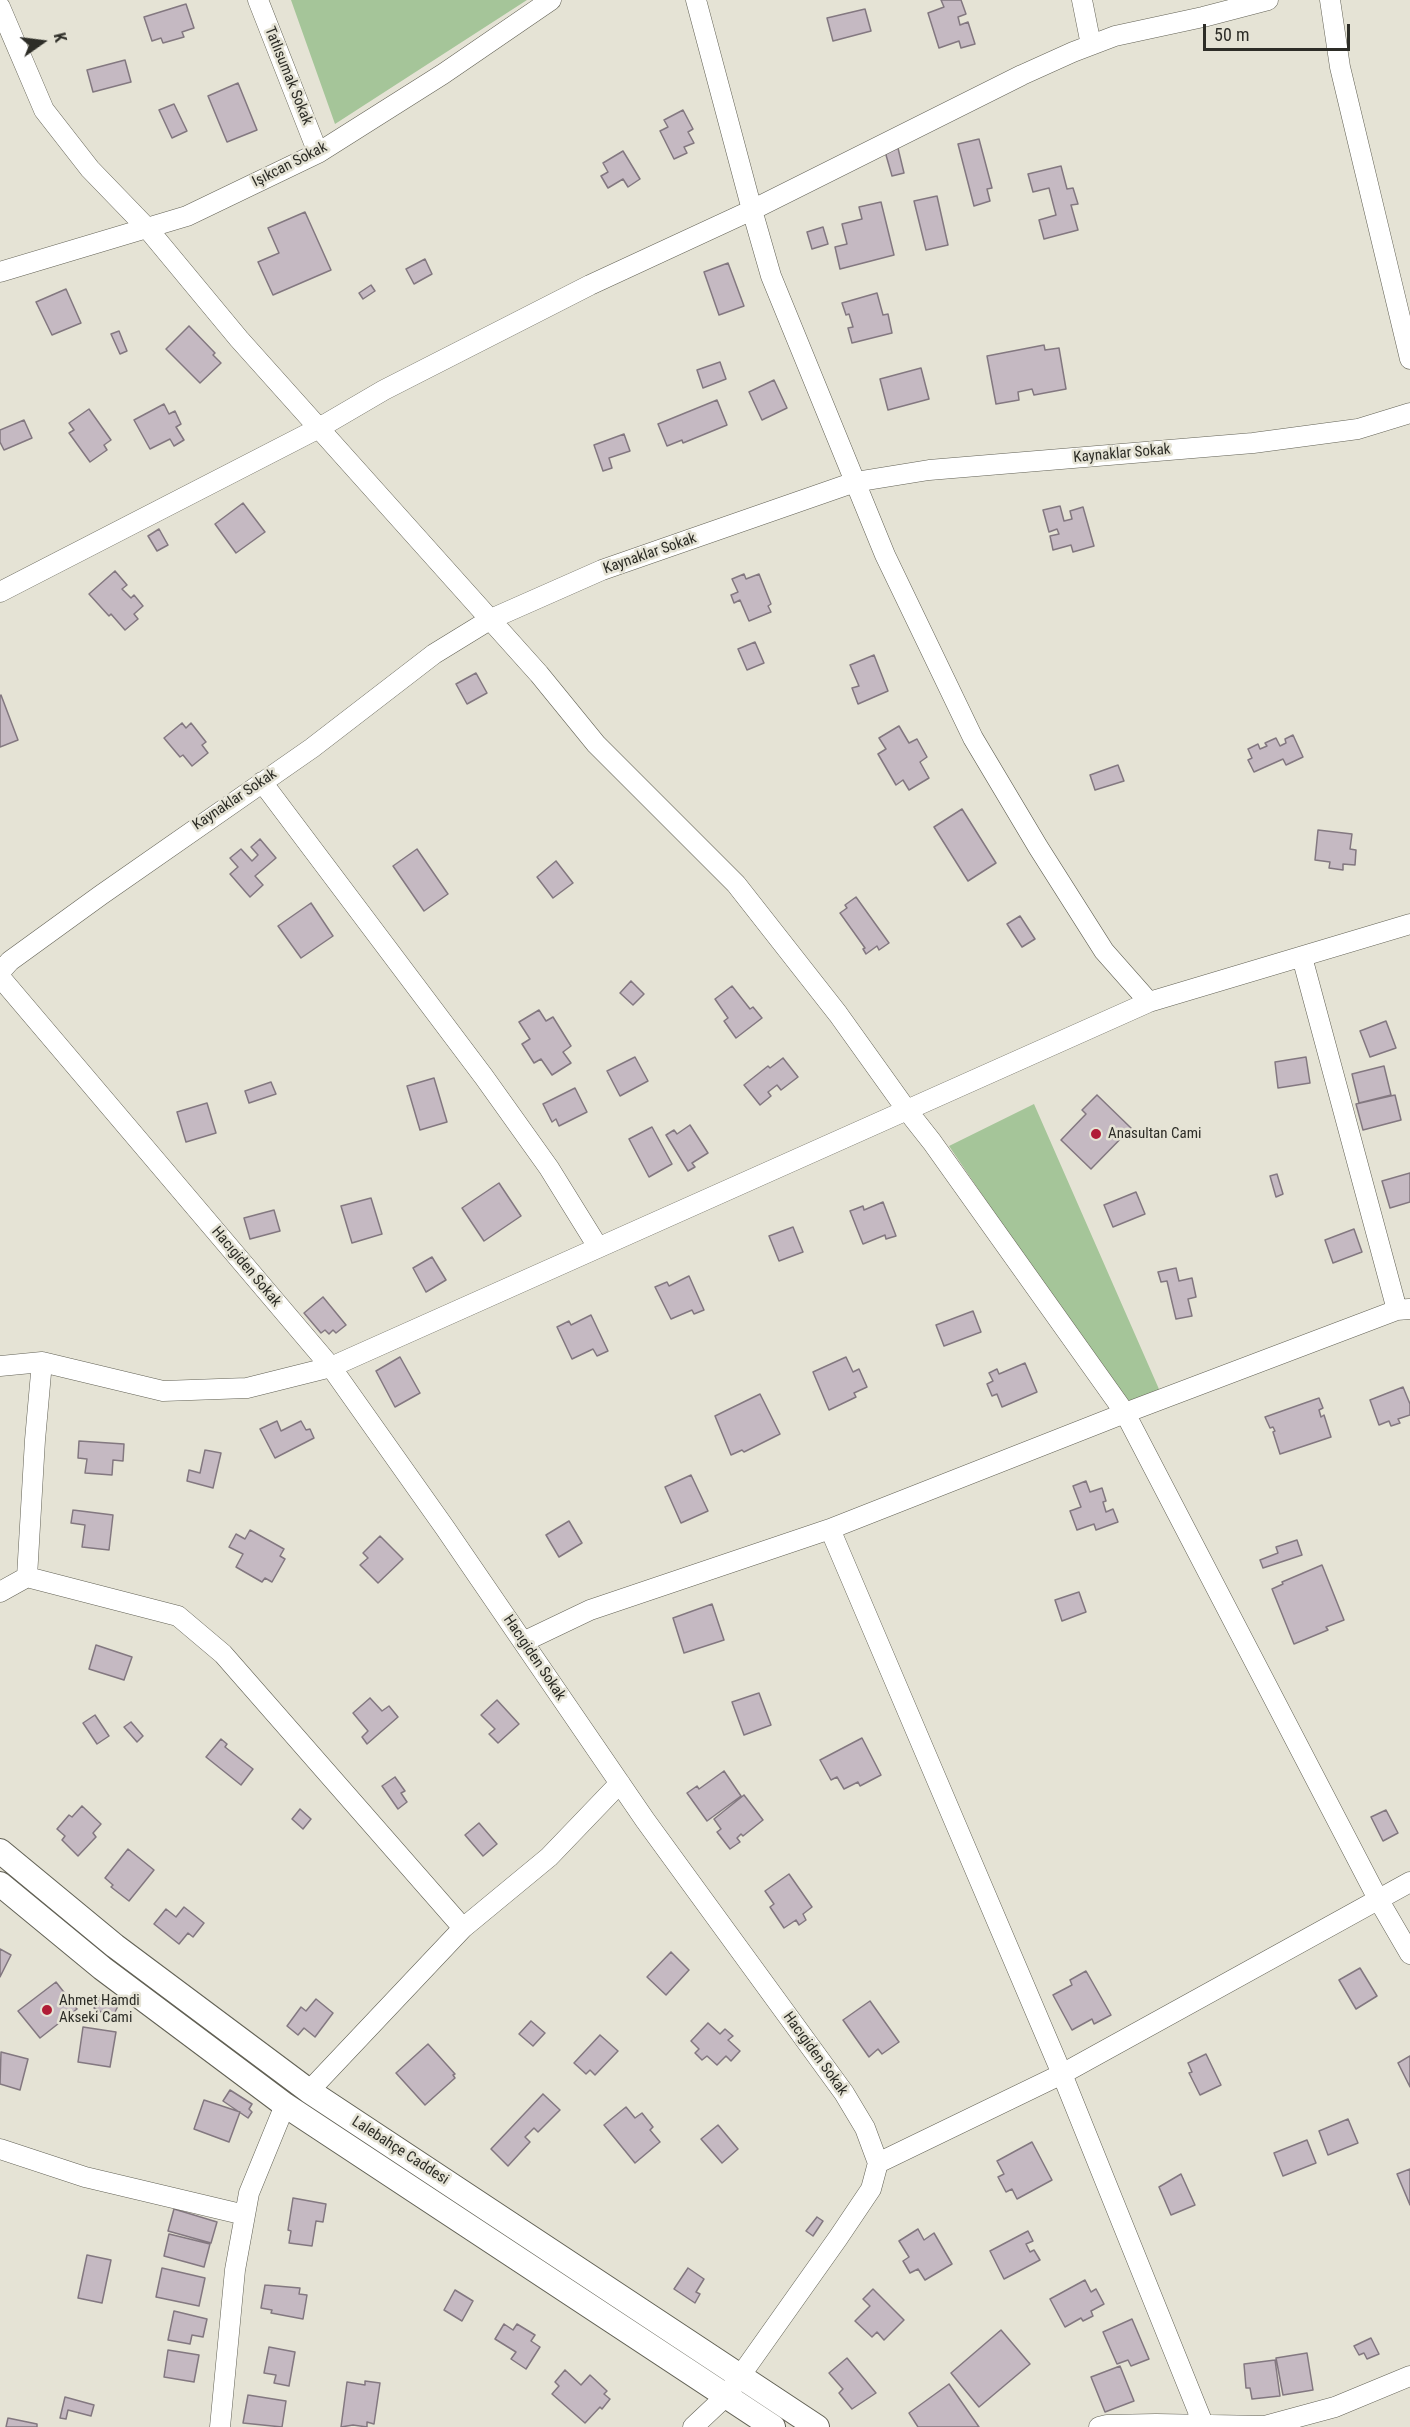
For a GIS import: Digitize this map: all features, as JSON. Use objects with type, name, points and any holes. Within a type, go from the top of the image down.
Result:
[{"type":"street","name":"Tatlısumak Sokak","points":[[258,0],[318,153]]},
{"type":"street","name":"Işıkcan Sokak","points":[[0,272],[187,216],[318,153],[443,74],[551,0]]},
{"type":"street","points":[[696,0],[771,276],[885,555],[974,738],[1038,847],[1104,951],[1149,1002]]},
{"type":"street","points":[[1083,0],[1091,45]]},
{"type":"street","points":[[0,592],[319,428],[384,390],[590,285],[752,210],[1022,75],[1115,36],[1268,0]]},
{"type":"street","points":[[1330,0],[1340,67],[1410,359]]},
{"type":"street","points":[[0,7],[44,110],[90,169],[147,228],[238,339],[491,619],[596,744],[736,884],[838,1014],[932,1142],[1125,1413],[1378,1899],[1410,1954]]},
{"type":"street","name":"Kaynaklar Sokak","points":[[0,974],[10,961],[101,894],[312,748],[434,654],[491,619],[602,570],[855,482],[929,470],[1253,442],[1359,429],[1410,414]]},
{"type":"street","points":[[262,782],[484,1077],[549,1168],[598,1246]]},
{"type":"street","points":[[0,1366],[42,1362],[163,1391],[247,1388],[331,1367],[1149,1002],[1410,924]]},
{"type":"street","points":[[524,1642],[590,1610],[830,1529],[1125,1413],[1403,1309],[1302,957]]},
{"type":"street","name":"Hacıgiden Sokak","points":[[0,974],[331,1367],[620,1783],[844,2093],[865,2128],[878,2163]]},
{"type":"street","points":[[27,1577],[42,1362]]},
{"type":"street","points":[[830,1529],[1062,2074],[1204,2426]]},
{"type":"street","points":[[0,1592],[27,1577],[178,1616],[224,1654],[463,1928]]},
{"type":"street","points":[[309,2091],[463,1928],[549,1857],[620,1783]]},
{"type":"street","name":"Lalebahçe Caddesi","points":[[0,1851],[115,1946],[309,2091],[817,2427]]},
{"type":"street","points":[[693,2427],[726,2396],[741,2375],[871,2189],[878,2163],[1062,2074],[1410,1882]]},
{"type":"street","name":"Lalebahçe Caddesi","points":[[0,1884],[102,1968],[285,2105],[773,2427]]},
{"type":"street","points":[[220,2427],[235,2270],[249,2193],[285,2105]]},
{"type":"street","points":[[0,2149],[85,2177],[245,2215]]},
{"type":"street","points":[[1099,2427],[1107,2424],[1265,2426],[1335,2407],[1410,2376]]},
{"type":"green space","points":[[291,0],[527,0],[335,124]]},
{"type":"green space","points":[[1034,1104],[1162,1396],[1123,1402],[949,1146]]},
{"type":"building","points":[[941,0],[961,0],[966,14],[958,17],[960,25],[968,22],[975,44],[961,48],[959,41],[939,48],[928,13],[944,7]]},
{"type":"building","points":[[186,4],[194,28],[182,32],[184,37],[163,43],[161,38],[152,41],[144,17]]},
{"type":"building","points":[[865,9],[871,31],[833,41],[827,18]]},
{"type":"building","points":[[125,60],[131,82],[93,92],[87,70]]},
{"type":"building","points":[[238,83],[257,130],[227,142],[208,96]]},
{"type":"building","points":[[174,104],[187,131],[172,138],[159,110]]},
{"type":"building","points":[[683,110],[693,129],[688,132],[694,143],[684,147],[687,153],[674,159],[660,131],[668,127],[664,120]]},
{"type":"building","points":[[979,139],[992,188],[987,189],[990,201],[974,206],[958,144]]},
{"type":"building","points":[[897,144],[904,173],[892,176],[884,148]]},
{"type":"building","points":[[623,151],[640,179],[628,187],[623,179],[608,188],[601,176],[608,172],[603,163]]},
{"type":"building","points":[[1061,166],[1067,189],[1073,188],[1078,204],[1071,205],[1078,230],[1044,239],[1039,220],[1056,215],[1049,188],[1033,192],[1028,174]]},
{"type":"building","points":[[937,196],[948,245],[926,250],[914,201]]},
{"type":"building","points":[[881,202],[894,255],[840,269],[835,247],[847,244],[842,224],[862,219],[859,207]]},
{"type":"building","points":[[305,212],[331,270],[273,295],[258,262],[279,253],[268,228]]},
{"type":"building","points":[[823,227],[828,244],[812,249],[807,232]]},
{"type":"building","points":[[425,259],[432,274],[414,284],[406,269]]},
{"type":"building","points":[[728,263],[744,306],[719,315],[704,272]]},
{"type":"building","points":[[371,285],[375,291],[363,299],[359,293]]},
{"type":"building","points":[[66,289],[81,323],[52,335],[36,302]]},
{"type":"building","points":[[877,293],[883,315],[888,314],[892,333],[852,343],[848,328],[853,327],[842,303]]},
{"type":"building","points":[[189,326],[215,353],[213,355],[221,363],[200,383],[166,349]]},
{"type":"building","points":[[119,331],[127,351],[120,354],[111,334]]},
{"type":"building","points":[[1044,345],[1045,350],[1059,348],[1066,389],[1034,395],[1032,389],[1018,392],[1019,400],[996,404],[987,356]]},
{"type":"building","points":[[720,362],[726,379],[703,388],[697,370]]},
{"type":"building","points":[[921,368],[929,399],[888,410],[880,379]]},
{"type":"building","points":[[774,380],[787,408],[762,420],[749,392]]},
{"type":"building","points":[[717,400],[727,425],[683,443],[682,440],[667,446],[658,424]]},
{"type":"building","points":[[164,404],[169,414],[175,411],[181,424],[176,427],[184,440],[174,446],[170,439],[150,449],[134,420]]},
{"type":"building","points":[[89,409],[111,440],[104,445],[107,450],[90,462],[69,433],[74,430],[69,423]]},
{"type":"building","points":[[24,420],[32,438],[4,450],[0,442],[0,430]]},
{"type":"building","points":[[624,434],[630,451],[609,458],[612,468],[603,471],[594,445]]},
{"type":"building","points":[[243,503],[265,532],[236,553],[215,524]]},
{"type":"building","points":[[1060,506],[1064,521],[1072,519],[1070,511],[1083,507],[1094,546],[1073,552],[1071,545],[1053,550],[1050,536],[1059,534],[1057,529],[1049,532],[1043,510]]},
{"type":"building","points":[[159,529],[168,545],[157,551],[148,536]]},
{"type":"building","points":[[115,571],[127,585],[122,589],[131,598],[134,595],[143,606],[134,614],[138,619],[125,630],[89,594]]},
{"type":"building","points":[[744,574],[746,579],[759,574],[771,604],[768,606],[771,612],[749,621],[740,600],[734,603],[731,595],[738,592],[732,579]]},
{"type":"building","points":[[755,642],[764,663],[747,670],[738,649]]},
{"type":"building","points":[[874,655],[888,691],[858,704],[852,688],[859,686],[850,665]]},
{"type":"building","points":[[476,673],[487,693],[467,704],[456,684]]},
{"type":"building","points":[[0,696],[18,740],[0,747]]},
{"type":"building","points":[[182,723],[186,728],[191,723],[206,742],[202,745],[208,753],[192,766],[183,755],[180,757],[164,738]]},
{"type":"building","points":[[899,726],[909,743],[917,739],[927,757],[920,762],[929,778],[909,790],[903,780],[896,785],[878,754],[886,749],[879,738]]},
{"type":"building","points":[[1293,735],[1303,757],[1286,765],[1283,759],[1254,772],[1248,760],[1252,758],[1248,749],[1258,744],[1260,749],[1267,746],[1265,743],[1276,738],[1280,746],[1286,743],[1285,739]]},
{"type":"building","points":[[1118,765],[1124,781],[1095,790],[1090,775]]},
{"type":"building","points":[[962,809],[996,863],[968,881],[934,827]]},
{"type":"building","points":[[1318,830],[1352,834],[1350,849],[1356,850],[1355,865],[1343,864],[1343,870],[1329,868],[1330,862],[1315,860]]},
{"type":"building","points":[[260,839],[276,858],[255,876],[263,885],[250,897],[230,874],[238,867],[230,858],[241,849],[252,861],[258,855],[251,847]]},
{"type":"building","points":[[417,849],[448,894],[424,911],[393,866]]},
{"type":"building","points":[[556,861],[573,883],[553,898],[537,877]]},
{"type":"building","points":[[856,897],[889,943],[879,950],[877,946],[866,954],[863,949],[865,948],[840,913],[847,908],[845,905]]},
{"type":"building","points":[[311,903],[333,936],[301,958],[278,926]]},
{"type":"building","points":[[1020,916],[1035,939],[1022,947],[1007,924]]},
{"type":"building","points":[[631,981],[644,994],[633,1005],[620,993]]},
{"type":"building","points":[[732,986],[750,1009],[753,1007],[762,1018],[736,1038],[724,1021],[728,1018],[715,999]]},
{"type":"building","points":[[539,1010],[546,1021],[553,1017],[571,1046],[563,1052],[571,1063],[552,1075],[541,1059],[534,1063],[522,1044],[530,1039],[519,1022]]},
{"type":"building","points":[[1386,1021],[1396,1048],[1370,1057],[1360,1031]]},
{"type":"building","points":[[635,1057],[648,1081],[620,1096],[607,1071]]},
{"type":"building","points":[[1306,1057],[1310,1083],[1278,1088],[1275,1062]]},
{"type":"building","points":[[783,1058],[798,1077],[781,1090],[777,1085],[768,1092],[771,1096],[760,1105],[744,1085],[768,1066],[770,1068]]},
{"type":"building","points":[[1384,1066],[1391,1095],[1359,1103],[1352,1074]]},
{"type":"building","points":[[434,1078],[447,1122],[420,1130],[407,1086]]},
{"type":"building","points":[[271,1082],[276,1094],[249,1103],[245,1091]]},
{"type":"building","points":[[575,1088],[587,1112],[559,1126],[556,1119],[552,1122],[543,1104]]},
{"type":"building","name":"Anasultan Cami","points":[[1097,1095],[1131,1128],[1091,1169],[1061,1140],[1086,1114],[1082,1110]]},
{"type":"building","points":[[1395,1095],[1401,1120],[1363,1130],[1356,1104]]},
{"type":"building","points":[[207,1103],[216,1133],[186,1142],[177,1112]]},
{"type":"building","points":[[690,1125],[708,1153],[692,1163],[695,1167],[688,1171],[666,1135],[674,1130],[677,1134]]},
{"type":"building","points":[[652,1127],[672,1164],[649,1177],[629,1139]]},
{"type":"building","points":[[1410,1173],[1410,1202],[1390,1208],[1382,1181]]},
{"type":"building","points":[[1277,1174],[1283,1194],[1276,1197],[1270,1176]]},
{"type":"building","points":[[499,1183],[521,1216],[484,1241],[462,1208]]},
{"type":"building","points":[[1136,1192],[1145,1214],[1113,1227],[1104,1205]]},
{"type":"building","points":[[371,1198],[382,1234],[352,1243],[341,1206]]},
{"type":"building","points":[[883,1202],[896,1236],[886,1239],[885,1235],[863,1244],[850,1211],[863,1206],[864,1210]]},
{"type":"building","points":[[274,1210],[280,1231],[250,1239],[244,1218]]},
{"type":"building","points":[[793,1227],[803,1252],[779,1261],[769,1236]]},
{"type":"building","points":[[1354,1229],[1362,1252],[1333,1263],[1325,1240]]},
{"type":"building","points":[[432,1257],[446,1280],[426,1292],[413,1268]]},
{"type":"building","points":[[1176,1268],[1179,1281],[1192,1278],[1196,1297],[1188,1299],[1192,1316],[1176,1319],[1167,1281],[1161,1282],[1158,1272]]},
{"type":"building","points":[[689,1276],[704,1310],[694,1314],[692,1310],[671,1319],[655,1287],[667,1282],[669,1286]]},
{"type":"building","points":[[323,1297],[346,1325],[336,1333],[333,1330],[329,1334],[325,1330],[321,1333],[304,1313]]},
{"type":"building","points":[[973,1311],[981,1332],[944,1346],[936,1325]]},
{"type":"building","points":[[591,1315],[608,1351],[597,1356],[593,1349],[572,1359],[557,1327],[569,1321],[571,1325]]},
{"type":"building","points":[[400,1357],[420,1393],[395,1407],[376,1371]]},
{"type":"building","points":[[846,1357],[853,1372],[859,1369],[867,1387],[854,1393],[856,1397],[829,1410],[813,1372]]},
{"type":"building","points":[[1025,1363],[1037,1392],[1002,1407],[997,1394],[992,1396],[987,1384],[993,1381],[989,1373],[997,1369],[999,1374]]},
{"type":"building","points":[[1403,1387],[1410,1404],[1410,1415],[1398,1419],[1400,1423],[1391,1426],[1389,1421],[1379,1425],[1370,1400]]},
{"type":"building","points":[[760,1394],[780,1434],[744,1452],[742,1450],[731,1455],[715,1416]]},
{"type":"building","points":[[1319,1398],[1323,1408],[1319,1410],[1321,1417],[1324,1415],[1331,1437],[1280,1454],[1273,1432],[1275,1431],[1273,1427],[1270,1428],[1265,1417]]},
{"type":"building","points":[[277,1421],[281,1431],[301,1421],[306,1430],[310,1429],[314,1438],[275,1458],[260,1429]]},
{"type":"building","points":[[79,1441],[124,1444],[123,1461],[113,1460],[112,1475],[85,1473],[87,1459],[78,1458]]},
{"type":"building","points":[[205,1450],[221,1453],[213,1488],[187,1481],[189,1470],[200,1473]]},
{"type":"building","points":[[691,1475],[708,1511],[681,1523],[665,1487]]},
{"type":"building","points":[[1086,1481],[1090,1492],[1102,1488],[1106,1501],[1103,1502],[1106,1512],[1113,1509],[1118,1522],[1096,1530],[1094,1524],[1077,1530],[1070,1511],[1081,1507],[1073,1486]]},
{"type":"building","points":[[73,1510],[113,1515],[109,1550],[82,1547],[85,1525],[71,1523]]},
{"type":"building","points":[[569,1521],[582,1543],[559,1557],[546,1535]]},
{"type":"building","points":[[250,1530],[284,1549],[280,1556],[285,1559],[272,1582],[265,1578],[262,1582],[236,1567],[243,1554],[229,1547],[236,1534],[245,1539]]},
{"type":"building","points":[[380,1536],[403,1559],[378,1583],[360,1565],[368,1558],[363,1553]]},
{"type":"building","points":[[1297,1540],[1302,1555],[1263,1568],[1260,1560],[1278,1553],[1276,1547]]},
{"type":"building","points":[[1322,1565],[1344,1620],[1326,1627],[1328,1630],[1294,1644],[1272,1589],[1283,1584],[1282,1582]]},
{"type":"building","points":[[1079,1592],[1086,1612],[1062,1621],[1055,1600]]},
{"type":"building","points":[[712,1604],[724,1640],[684,1653],[673,1618]]},
{"type":"building","points":[[96,1645],[132,1657],[124,1680],[89,1669]]},
{"type":"building","points":[[759,1693],[771,1725],[744,1735],[732,1702]]},
{"type":"building","points":[[370,1698],[382,1711],[389,1706],[398,1717],[367,1744],[362,1737],[368,1731],[353,1713]]},
{"type":"building","points":[[497,1700],[519,1724],[498,1743],[489,1734],[495,1729],[481,1715]]},
{"type":"building","points":[[95,1715],[109,1736],[97,1744],[83,1723]]},
{"type":"building","points":[[131,1722],[143,1736],[137,1742],[124,1727]]},
{"type":"building","points":[[862,1738],[881,1775],[860,1786],[858,1782],[844,1789],[837,1777],[831,1780],[820,1760]]},
{"type":"building","points":[[221,1739],[227,1744],[225,1747],[253,1769],[241,1785],[206,1757]]},
{"type":"building","points":[[724,1771],[741,1796],[707,1821],[687,1793],[697,1786],[699,1789]]},
{"type":"building","points":[[395,1777],[405,1791],[401,1793],[407,1802],[398,1809],[382,1786]]},
{"type":"building","points":[[744,1795],[763,1820],[743,1836],[741,1834],[737,1838],[740,1842],[730,1849],[717,1832],[721,1829],[714,1819]]},
{"type":"building","points":[[82,1806],[101,1824],[93,1833],[96,1837],[78,1856],[62,1840],[65,1836],[57,1829],[69,1815],[72,1817]]},
{"type":"building","points":[[300,1809],[311,1819],[303,1829],[292,1819]]},
{"type":"building","points":[[1386,1810],[1398,1833],[1383,1841],[1371,1817]]},
{"type":"building","points":[[479,1823],[497,1844],[483,1856],[465,1835]]},
{"type":"building","points":[[128,1849],[154,1870],[129,1901],[111,1887],[113,1885],[105,1878]]},
{"type":"building","points":[[789,1874],[812,1907],[803,1914],[806,1920],[799,1925],[796,1920],[784,1928],[770,1907],[774,1904],[765,1891]]},
{"type":"building","points":[[184,1907],[204,1923],[193,1937],[188,1933],[179,1944],[154,1924],[166,1909],[176,1917]]},
{"type":"building","points":[[0,1949],[11,1955],[0,1977]]},
{"type":"building","points":[[671,1952],[689,1970],[666,1995],[647,1977]]},
{"type":"building","points":[[1360,1968],[1377,1996],[1356,2009],[1339,1980]]},
{"type":"building","points":[[1086,1971],[1111,2015],[1094,2024],[1092,2019],[1072,2030],[1053,1995],[1072,1985],[1070,1980]]},
{"type":"building","name":"Ahmet Hamdi Akseki Cami","points":[[56,1982],[77,2009],[40,2038],[18,2011]]},
{"type":"building","points":[[102,1994],[119,2004],[112,2018],[94,2008]]},
{"type":"building","points":[[316,1999],[333,2013],[315,2037],[304,2028],[298,2035],[287,2026],[301,2007],[306,2011]]},
{"type":"building","points":[[870,2001],[899,2042],[882,2054],[878,2049],[869,2057],[843,2020]]},
{"type":"building","points":[[531,2021],[545,2033],[533,2046],[519,2034]]},
{"type":"building","points":[[708,2023],[720,2034],[725,2029],[733,2036],[728,2040],[740,2051],[731,2061],[726,2056],[717,2065],[707,2056],[702,2060],[695,2053],[699,2049],[691,2041]]},
{"type":"building","points":[[83,2027],[116,2032],[110,2067],[78,2062]]},
{"type":"building","points":[[600,2035],[618,2051],[595,2075],[590,2070],[586,2074],[574,2063]]},
{"type":"building","points":[[428,2044],[455,2074],[453,2075],[455,2078],[425,2105],[396,2073]]},
{"type":"building","points":[[1,2052],[28,2059],[20,2090],[0,2084]]},
{"type":"building","points":[[1206,2054],[1221,2085],[1200,2095],[1189,2073],[1192,2072],[1188,2063]]},
{"type":"building","points":[[1410,2056],[1410,2087],[1398,2063]]},
{"type":"building","points":[[230,2090],[252,2104],[249,2109],[252,2112],[248,2118],[223,2101]]},
{"type":"building","points":[[543,2094],[560,2110],[538,2132],[534,2128],[525,2137],[530,2142],[508,2166],[491,2149]]},
{"type":"building","points":[[204,2100],[240,2112],[229,2142],[194,2129]]},
{"type":"building","points":[[626,2107],[635,2118],[642,2113],[653,2127],[650,2130],[660,2142],[635,2163],[604,2125]]},
{"type":"building","points":[[1348,2119],[1358,2143],[1328,2155],[1319,2131]]},
{"type":"building","points":[[718,2125],[738,2149],[722,2163],[701,2139]]},
{"type":"building","points":[[1307,2140],[1316,2163],[1283,2176],[1274,2153]]},
{"type":"building","points":[[1032,2142],[1052,2180],[1017,2199],[1012,2189],[1006,2192],[998,2177],[1004,2174],[997,2161]]},
{"type":"building","points":[[1410,2169],[1410,2205],[1397,2174]]},
{"type":"building","points":[[1181,2174],[1195,2205],[1171,2215],[1159,2187]]},
{"type":"building","points":[[293,2198],[326,2204],[323,2222],[316,2221],[312,2246],[289,2243],[291,2231],[288,2230]]},
{"type":"building","points":[[174,2209],[217,2222],[211,2243],[168,2231]]},
{"type":"building","points":[[817,2217],[823,2221],[813,2236],[806,2231]]},
{"type":"building","points":[[918,2229],[924,2240],[934,2233],[952,2264],[925,2280],[918,2269],[910,2273],[903,2261],[909,2257],[899,2241]]},
{"type":"building","points":[[1028,2231],[1033,2241],[1026,2244],[1030,2252],[1034,2250],[1040,2260],[1004,2279],[990,2251]]},
{"type":"building","points":[[169,2234],[210,2244],[204,2267],[164,2256]]},
{"type":"building","points":[[87,2255],[111,2260],[102,2303],[78,2298]]},
{"type":"building","points":[[162,2268],[205,2278],[199,2306],[156,2297]]},
{"type":"building","points":[[688,2268],[704,2279],[696,2292],[700,2294],[695,2303],[674,2289]]},
{"type":"building","points":[[1085,2280],[1091,2292],[1096,2289],[1104,2304],[1091,2311],[1093,2316],[1083,2321],[1081,2318],[1065,2327],[1050,2299]]},
{"type":"building","points":[[265,2285],[300,2288],[299,2294],[307,2295],[303,2319],[271,2313],[272,2310],[261,2308]]},
{"type":"building","points":[[873,2289],[904,2320],[884,2340],[877,2332],[872,2337],[855,2321],[870,2306],[863,2299]]},
{"type":"building","points":[[455,2290],[473,2301],[462,2321],[444,2310]]},
{"type":"building","points":[[174,2311],[207,2319],[203,2337],[192,2335],[190,2344],[168,2340]]},
{"type":"building","points":[[1132,2319],[1149,2359],[1131,2366],[1128,2360],[1117,2364],[1103,2332]]},
{"type":"building","points":[[504,2324],[513,2330],[517,2324],[535,2335],[531,2341],[540,2347],[526,2369],[511,2359],[516,2352],[495,2339]]},
{"type":"building","points":[[1001,2330],[1030,2364],[979,2407],[951,2373]]},
{"type":"building","points":[[1371,2338],[1379,2354],[1367,2359],[1364,2353],[1359,2355],[1354,2346]]},
{"type":"building","points":[[269,2347],[295,2352],[289,2386],[274,2383],[276,2375],[264,2373]]},
{"type":"building","points":[[168,2350],[199,2355],[194,2382],[164,2377]]},
{"type":"building","points":[[1307,2353],[1313,2390],[1283,2395],[1276,2358]]},
{"type":"building","points":[[847,2358],[876,2393],[852,2409],[839,2393],[843,2389],[829,2373]]},
{"type":"building","points":[[1275,2360],[1280,2396],[1252,2399],[1250,2388],[1246,2388],[1244,2364]]},
{"type":"building","points":[[1120,2366],[1134,2401],[1105,2412],[1091,2377]]},
{"type":"building","points":[[565,2370],[581,2385],[590,2375],[607,2391],[604,2394],[610,2399],[585,2423],[552,2394],[559,2386],[555,2382]]},
{"type":"building","points":[[365,2381],[380,2383],[374,2424],[367,2422],[367,2427],[353,2425],[341,2427],[347,2382],[365,2385]]},
{"type":"building","points":[[949,2384],[979,2427],[918,2427],[909,2413]]},
{"type":"building","points":[[248,2395],[286,2401],[282,2427],[243,2423]]},
{"type":"building","points":[[65,2397],[94,2405],[91,2416],[68,2410],[66,2419],[60,2418]]},
{"type":"building","points":[[8,2418],[37,2424],[37,2427],[6,2427]]},
{"type":"place","name":"Anasultan Cami","points":[[1096,1134]]},
{"type":"place","name":"Ahmet Hamdi Akseki Cami","points":[[47,2010]]}]
